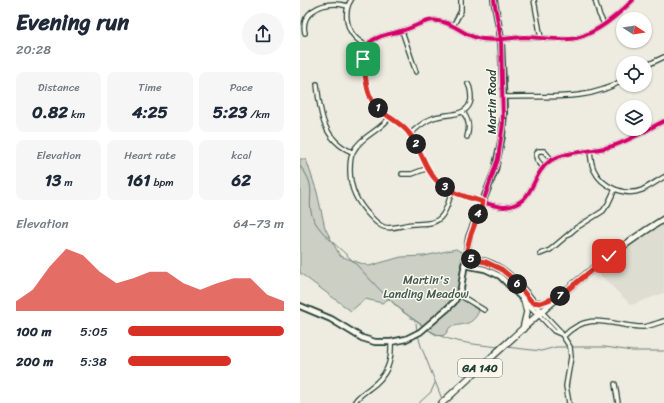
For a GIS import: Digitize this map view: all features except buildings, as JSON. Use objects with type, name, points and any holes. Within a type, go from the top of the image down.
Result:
[{"type":"main road","name":"GA 140","points":[[442,403],[560,296],[609,256],[664,219]]},
{"type":"main road","points":[[532,302],[542,303],[560,296]]},
{"type":"main road","points":[[523,329],[527,312],[524,300]]},
{"type":"street","points":[[351,0],[348,6],[348,21],[350,30],[356,38],[367,46]]},
{"type":"street","points":[[452,26],[461,11],[461,0]]},
{"type":"street","name":"Martin Road","points":[[300,306],[331,319],[362,338],[375,342],[390,342],[406,339],[420,332],[448,308],[458,294],[463,281],[465,258],[470,237],[495,170],[500,148],[503,123],[501,39],[494,0]]},
{"type":"street","points":[[534,0],[541,38]]},
{"type":"street","points":[[595,0],[604,24]]},
{"type":"street","points":[[633,0],[604,24],[590,33],[577,38],[522,37],[488,40],[468,35],[442,21],[432,20],[375,39],[367,46],[363,59],[369,96],[376,107],[401,124],[410,134],[428,168],[438,182],[452,190],[483,202],[494,206],[503,207],[520,202],[530,192],[538,174],[552,160],[562,156],[590,152],[616,145],[664,121]]},
{"type":"street","points":[[305,33],[302,28],[302,22],[304,15],[309,10],[333,4],[348,6]]},
{"type":"street","points":[[402,31],[416,72]]},
{"type":"street","points":[[652,63],[664,57]]},
{"type":"street","points":[[318,84],[321,113],[329,133],[339,144],[352,152]]},
{"type":"street","points":[[410,134],[432,118],[463,112],[471,101],[471,91],[468,84]]},
{"type":"street","points":[[503,97],[582,95],[603,90],[616,84]]},
{"type":"street","points":[[463,112],[467,117],[469,124],[467,137]]},
{"type":"street","points":[[390,117],[382,127],[359,142],[352,152],[350,161],[350,176],[354,193],[362,208],[382,226],[392,228],[409,224],[429,224],[436,222],[443,214],[452,190]]},
{"type":"street","points":[[544,167],[536,157],[538,151],[544,151],[552,160]]},
{"type":"street","points":[[590,152],[592,165],[596,175],[604,183],[615,189],[622,191],[636,191],[664,177]]},
{"type":"street","points":[[402,174],[412,174],[428,168]]},
{"type":"street","points":[[540,254],[550,250],[576,228],[603,211],[615,189]]},
{"type":"street","points":[[465,258],[486,262],[501,269],[512,278],[540,314]]},
{"type":"street","points":[[464,265],[485,268],[505,280],[524,300],[564,336],[569,343],[571,352],[566,386],[569,403]]},
{"type":"street","points":[[458,294],[484,310]]},
{"type":"street","points":[[564,336],[574,327],[586,322],[608,321],[645,327],[664,321]]},
{"type":"street","points":[[354,403],[359,396],[378,383],[386,373],[391,358],[390,342]]},
{"type":"street","points":[[615,384],[618,403]]},
{"type":"shaded area","points":[[664,219],[664,293],[631,305],[594,269]]},
{"type":"green space","name":"Martin's Landing Meadow","points":[[300,159],[306,159],[317,192],[325,228],[340,256],[369,266],[401,257],[424,256],[456,249],[463,253],[458,291],[455,297],[446,308],[425,327],[403,312],[389,299],[390,298],[382,303],[365,299],[351,311],[300,273]]},
{"type":"green space","points":[[461,299],[474,305],[473,307],[479,311],[471,322],[450,327],[446,334],[442,336],[434,334],[426,328],[456,301]]},
{"type":"waterway","points":[[300,166],[309,181],[311,188],[311,213],[317,225],[394,304],[423,326]]},
{"type":"waterway","points":[[416,323],[417,331]]},
{"type":"waterway","points":[[427,329],[435,334],[453,340],[471,344],[499,347]]},
{"type":"waterway","points":[[418,335],[442,399]]},
{"type":"waterway","points":[[506,347],[541,351],[556,347],[568,347]]},
{"type":"waterway","points":[[572,347],[605,347],[632,351],[664,351]]},
{"type":"waterway","points":[[419,403],[431,392],[435,383]]},
{"type":"cycle path","points":[[483,202],[498,159],[503,123],[501,39],[494,0]]},
{"type":"cycle path","points":[[633,0],[620,13],[596,30],[570,39],[523,37],[494,40],[483,39],[467,34],[443,22],[433,20],[380,37],[371,41],[363,54],[368,90],[377,107],[409,132],[428,168],[437,181],[454,192],[500,207],[514,205],[521,201],[527,195],[539,174],[550,161],[571,153],[602,149],[616,145],[664,121]]},
{"type":"route","points":[[363,59],[369,96],[380,111],[401,124],[406,129],[438,182],[444,187],[483,202],[470,237],[465,258],[486,262],[501,269],[512,278],[532,302],[542,303],[560,296],[609,256]]}]
